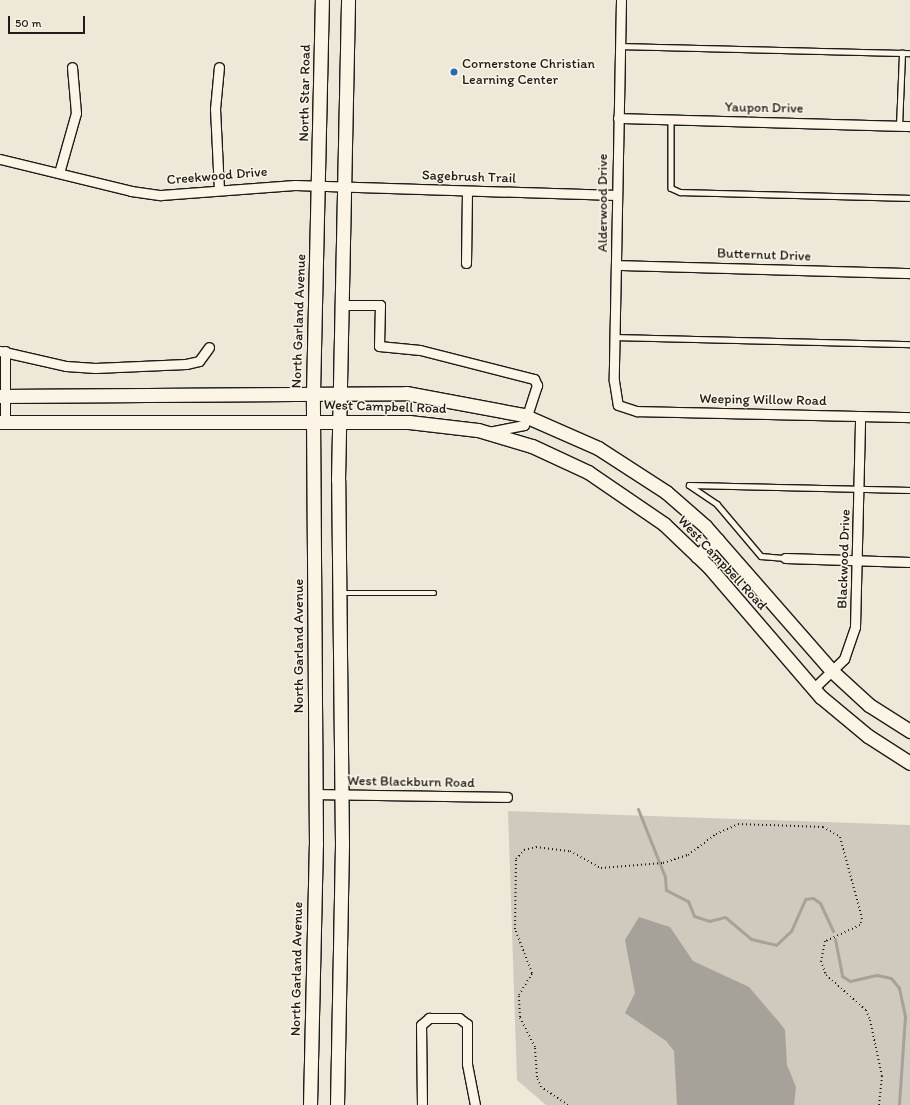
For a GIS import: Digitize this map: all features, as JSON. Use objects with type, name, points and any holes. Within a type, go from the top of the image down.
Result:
[{"type":"main road","name":"North Star Road","points":[[320,186],[322,0]]},
{"type":"main road","points":[[337,1105],[341,795],[339,593],[340,394],[346,187],[348,0]]},
{"type":"main road","name":"North Garland Avenue","points":[[310,1105],[315,794],[313,393],[320,186]]},
{"type":"main road","name":"West Campbell Road","points":[[2,396],[313,393],[430,396],[528,417],[620,460],[666,492],[717,540],[833,672],[868,705],[910,731]]},
{"type":"main road","name":"West Campbell Road","points":[[2,422],[313,420],[409,422],[487,433],[532,446],[588,472],[664,524],[697,556],[814,688],[868,736],[910,763]]},
{"type":"main road","points":[[697,556],[717,540]]},
{"type":"street","name":"Alderwood Drive","points":[[618,405],[614,381],[620,0]]},
{"type":"street","points":[[219,67],[215,109],[219,190]]},
{"type":"street","points":[[59,173],[76,113],[72,68]]},
{"type":"street","name":"Yaupon Drive","points":[[618,118],[910,126]]},
{"type":"street","name":"Creekwood Drive","points":[[0,159],[161,195],[219,190],[320,186]]},
{"type":"street","name":"Sagebrush Trail","points":[[320,186],[467,192],[617,195]]},
{"type":"street","points":[[466,263],[467,192]]},
{"type":"street","name":"Butternut Drive","points":[[617,264],[910,273]]},
{"type":"street","points":[[343,305],[380,305],[379,346],[420,350],[534,379],[537,385],[528,417],[517,428],[487,433]]},
{"type":"street","points":[[2,422],[2,351],[66,366],[103,368],[186,364],[199,361],[209,347]]},
{"type":"street","name":"Weeping Willow Road","points":[[618,405],[637,412],[910,417]]},
{"type":"street","name":"Blackwood Drive","points":[[814,688],[833,672],[851,645],[855,627],[860,487],[860,416]]},
{"type":"street","points":[[785,558],[910,562]]},
{"type":"street","name":"West Blackburn Road","points":[[315,794],[507,797]]},
{"type":"street","points":[[422,1105],[421,1025],[429,1018],[459,1018],[466,1024],[467,1064],[475,1105]]},
{"type":"lane","points":[[620,46],[910,53]]},
{"type":"lane","points":[[899,126],[902,53]]},
{"type":"lane","points":[[671,120],[671,188],[680,192],[910,198]]},
{"type":"lane","points":[[615,337],[910,344]]},
{"type":"lane","points":[[785,558],[761,556],[717,504],[689,485],[860,487],[910,490]]},
{"type":"lane","points":[[339,593],[434,593]]},
{"type":"path","points":[[568,1105],[541,1087],[537,1077],[535,1047],[520,1017],[519,995],[532,973],[515,929],[516,859],[524,850],[536,847],[570,851],[601,868],[663,863],[688,854],[716,834],[738,824],[823,827],[836,833],[862,918],[853,930],[825,941],[821,960],[826,975],[866,1010],[870,1020],[882,1076],[879,1105]]},
{"type":"shaded area","points":[[508,811],[910,825],[910,1105],[546,1105],[517,1080]]},
{"type":"shaded area","points":[[639,917],[670,927],[693,961],[749,987],[779,1022],[785,1030],[787,1065],[796,1087],[794,1105],[677,1105],[674,1051],[666,1041],[625,1013],[635,993],[625,940]]},
{"type":"waterway","points":[[638,809],[665,877],[666,890],[688,901],[694,916],[709,921],[725,917],[751,939],[776,945],[791,931],[805,899],[813,898],[820,903],[833,931]]},
{"type":"waterway","points":[[835,939],[842,976],[850,981],[877,975],[891,978],[899,988],[905,1016],[899,1105]]},
{"type":"place","name":"Cornerstone Christian Learning Center","points":[[454,72]]}]
